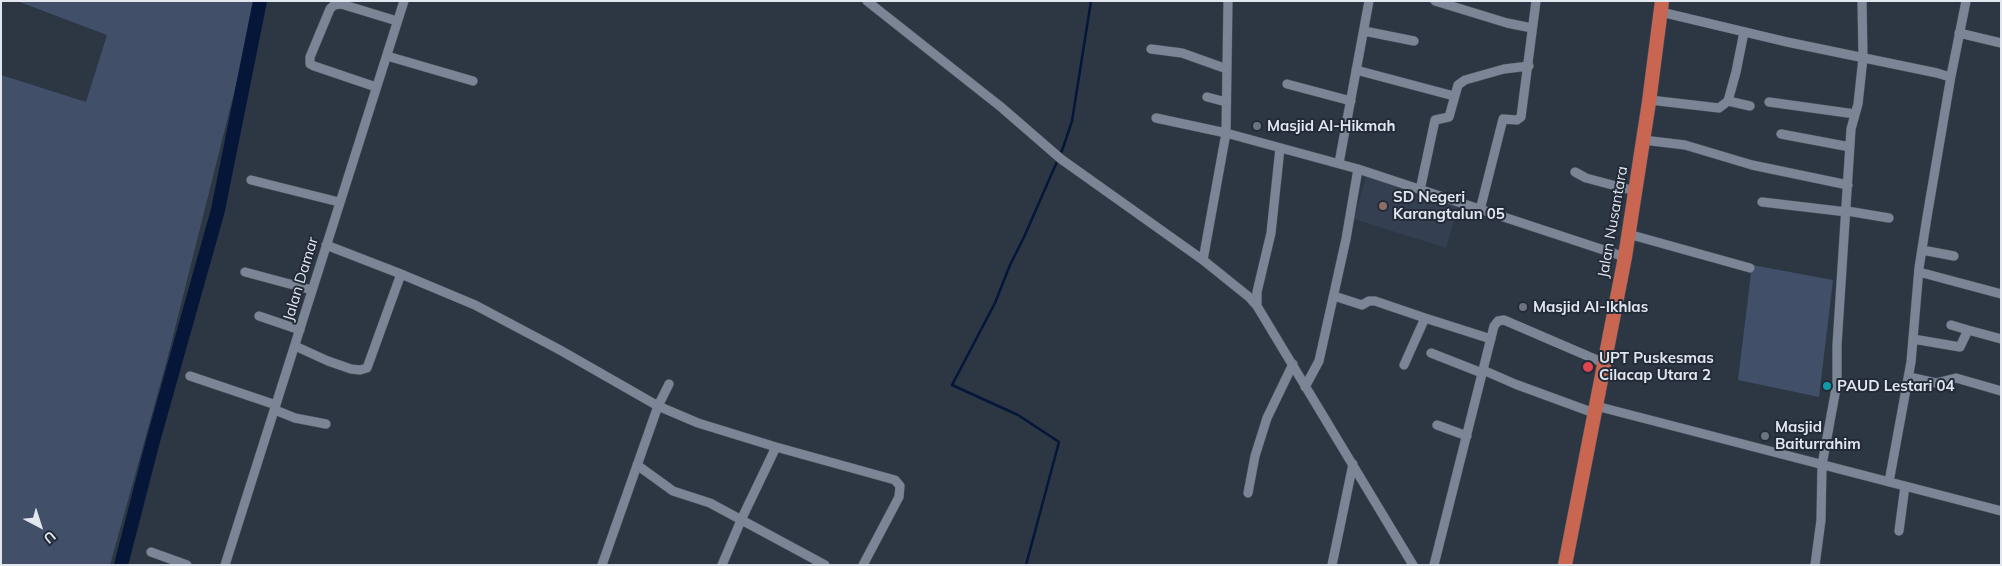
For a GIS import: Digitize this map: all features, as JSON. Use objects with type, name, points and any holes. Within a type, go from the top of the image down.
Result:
[{"type":"highway","name":"Jalan Nusantara","points":[[1565,565],[1625,257],[1650,100],[1661,7]]},
{"type":"street","name":"Jalan Damar","points":[[225,565],[404,1]]},
{"type":"street","points":[[867,1],[1001,106],[1058,157],[1203,260],[1249,297],[1257,306],[1413,565]]},
{"type":"street","points":[[1203,260],[1226,134],[1228,1]]},
{"type":"street","points":[[1339,164],[1369,1]]},
{"type":"street","points":[[1435,1],[1507,23],[1532,28]]},
{"type":"street","points":[[1480,210],[1503,119],[1517,120],[1521,117],[1536,1]]},
{"type":"street","points":[[1815,565],[1821,520],[1822,465],[1836,384],[1851,129],[1858,104],[1863,58],[1862,1]]},
{"type":"street","points":[[1889,482],[1909,377],[1922,250],[1950,78],[1966,1]]},
{"type":"street","points":[[376,87],[314,66],[310,64],[310,57],[330,9],[334,5],[340,4],[398,22]]},
{"type":"street","points":[[1661,7],[1744,32],[1937,73],[1950,78]]},
{"type":"street","points":[[1364,31],[1414,41]]},
{"type":"street","points":[[1650,100],[1719,108],[1728,101],[1744,32]]},
{"type":"street","points":[[1959,33],[2001,43]]},
{"type":"street","points":[[1151,49],[1182,53],[1227,69]]},
{"type":"street","points":[[387,56],[473,81]]},
{"type":"street","points":[[1420,190],[1435,120],[1449,117],[1458,85],[1465,80],[1504,69],[1528,66]]},
{"type":"street","points":[[1356,70],[1454,96]]},
{"type":"street","points":[[1287,84],[1351,101]]},
{"type":"street","points":[[1206,98],[1226,102]]},
{"type":"street","points":[[1728,101],[1750,106]]},
{"type":"street","points":[[1769,102],[1855,114]]},
{"type":"street","points":[[1156,118],[1226,134],[1358,169],[1625,257]]},
{"type":"street","points":[[1781,134],[1850,147]]},
{"type":"street","points":[[1643,140],[1692,147],[1752,165],[1848,185]]},
{"type":"street","points":[[1257,306],[1258,292],[1271,233],[1280,148]]},
{"type":"street","points":[[1305,386],[1319,361],[1334,296],[1358,169]]},
{"type":"street","points":[[1575,172],[1586,178],[1635,191]]},
{"type":"street","points":[[251,180],[339,202]]},
{"type":"street","points":[[1762,202],[1889,218]]},
{"type":"street","points":[[1628,234],[1750,268]]},
{"type":"street","points":[[326,245],[475,305],[560,350],[658,406],[698,422],[776,447],[895,480],[900,486],[899,497],[863,565]]},
{"type":"street","points":[[1922,250],[1954,256]]},
{"type":"street","points":[[245,272],[312,290]]},
{"type":"street","points":[[1919,272],[2001,294]]},
{"type":"street","points":[[295,346],[351,369],[360,370],[367,368],[401,274]]},
{"type":"street","points":[[1334,296],[1362,305],[1375,300],[1424,318],[1491,338]]},
{"type":"street","points":[[259,316],[300,330]]},
{"type":"street","points":[[1404,365],[1424,318]]},
{"type":"street","points":[[1434,565],[1494,326],[1498,321],[1504,320],[1604,362]]},
{"type":"street","points":[[1951,325],[2000,337]]},
{"type":"street","points":[[1913,339],[1960,347],[1968,330]]},
{"type":"street","points":[[1431,353],[1515,384],[1595,410],[2001,511]]},
{"type":"street","points":[[1248,493],[1254,456],[1267,418],[1292,364]]},
{"type":"street","points":[[190,376],[276,408],[295,418],[326,424]]},
{"type":"street","points":[[1909,377],[1936,383],[1956,378],[2001,391]]},
{"type":"street","points":[[602,565],[658,406],[669,384]]},
{"type":"street","points":[[1437,425],[1466,436]]},
{"type":"street","points":[[722,565],[776,447]]},
{"type":"street","points":[[1332,565],[1353,464]]},
{"type":"street","points":[[637,465],[673,490],[710,503],[742,518],[825,565]]},
{"type":"street","points":[[1899,531],[1905,486]]},
{"type":"street","points":[[150,552],[188,565]]},
{"type":"shaded area","points":[[17,1],[257,1],[167,360],[110,565],[1,565],[1,75],[86,102],[107,35]]},
{"type":"shaded area","points":[[1366,177],[1412,192],[1404,222],[1413,193],[1458,207],[1446,248],[1354,219]]},
{"type":"shaded area","points":[[1752,265],[1833,280],[1819,397],[1738,380]]},
{"type":"waterway","points":[[121,565],[153,441],[218,210],[260,1]]},
{"type":"waterway","points":[[1026,565],[1059,442],[1018,415],[952,385],[995,303],[1010,265],[1063,148],[1072,121],[1091,1]]},
{"type":"place","name":"Masjid Al-Hikmah","points":[[1257,126]]},
{"type":"place","name":"SD Negeri Karangtalun 05","points":[[1383,206]]},
{"type":"place","name":"Masjid Al-Ikhlas","points":[[1523,307]]},
{"type":"place","name":"UPT Puskesmas Cilacap Utara 2","points":[[1588,367]]},
{"type":"place","name":"PAUD Lestari 04","points":[[1827,386]]},
{"type":"place","name":"Masjid Baiturrahim","points":[[1765,436]]}]
